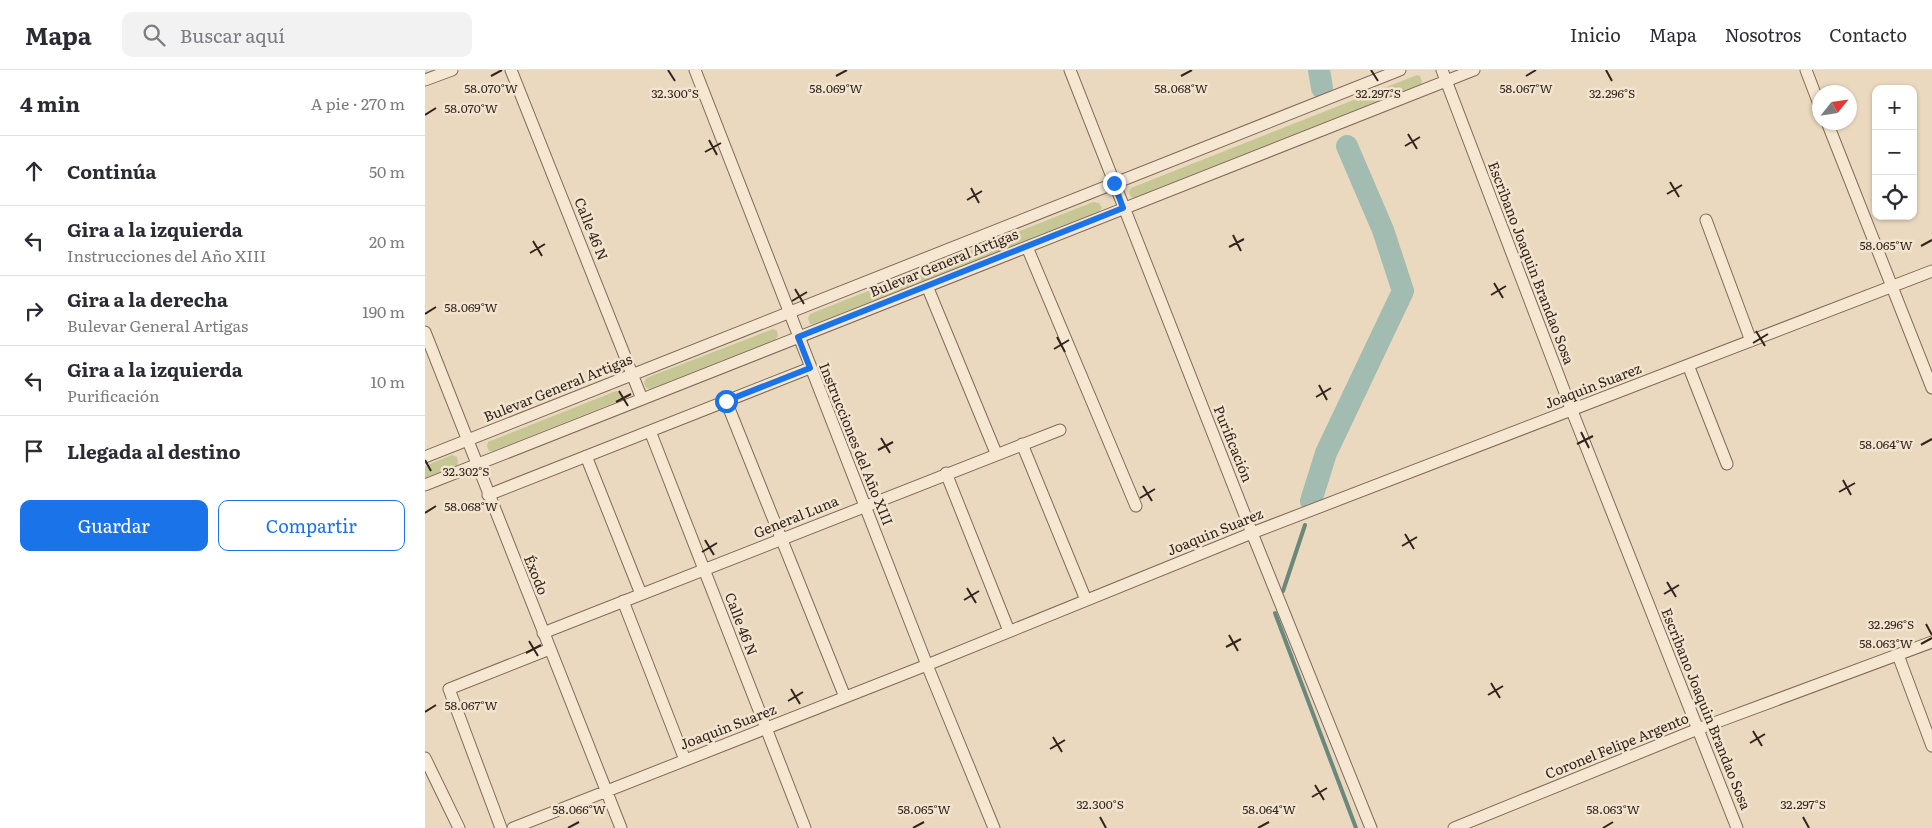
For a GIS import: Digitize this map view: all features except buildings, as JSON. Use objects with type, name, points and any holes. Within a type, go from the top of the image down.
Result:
[{"type":"street","points":[[425,80],[453,70]]},
{"type":"street","name":"Calle 46 N","points":[[511,70],[642,399]]},
{"type":"street","name":"Instrucciones del Año XIII","points":[[695,70],[810,368],[994,828]]},
{"type":"street","name":"Purificación","points":[[1070,70],[1252,533],[1371,828]]},
{"type":"street","name":"Bulevar General Artigas","points":[[425,457],[1400,70]]},
{"type":"street","name":"Bulevar General Artigas","points":[[425,485],[1027,247],[1444,75],[1474,70]]},
{"type":"street","points":[[1806,70],[1812,86]]},
{"type":"street","name":"Escribano Joaquin Brandao Sosa","points":[[1444,75],[1572,411],[1737,828]]},
{"type":"street","points":[[1830,130],[1932,388]]},
{"type":"street","points":[[1706,220],[1751,341]]},
{"type":"street","points":[[1027,247],[1136,506]]},
{"type":"street","name":"Joaquin Suarez","points":[[513,828],[1009,632],[1252,533],[1932,271]]},
{"type":"street","points":[[927,286],[997,453]]},
{"type":"street","name":"Éxodo","points":[[425,332],[621,828]]},
{"type":"street","points":[[1688,365],[1727,464]]},
{"type":"street","points":[[488,495],[810,368]]},
{"type":"street","points":[[726,401],[845,697]]},
{"type":"street","name":"General Luna","points":[[543,633],[1059,430]]},
{"type":"street","name":"Calle 46 N","points":[[649,431],[805,828]]},
{"type":"street","points":[[1022,444],[1086,600]]},
{"type":"street","points":[[586,456],[641,594]]},
{"type":"street","points":[[946,473],[1009,632]]},
{"type":"street","points":[[623,601],[685,760]]},
{"type":"street","name":"Coronel Felipe Argento","points":[[1453,828],[1699,730],[1932,642]]},
{"type":"street","points":[[501,828],[449,689],[550,649]]},
{"type":"street","points":[[1898,655],[1932,746]]},
{"type":"street","points":[[425,758],[459,828]]},
{"type":"green space","points":[[1417,75],[1420,76],[1422,82],[1420,86],[1135,198],[1131,197],[1129,192],[1131,188]]},
{"type":"green space","points":[[1093,202],[1099,203],[1102,208],[1098,213],[810,324],[808,318],[810,314]]},
{"type":"green space","points":[[773,329],[777,331],[778,336],[775,340],[650,389],[646,388],[644,383],[646,378]]},
{"type":"green space","points":[[616,391],[620,392],[621,400],[489,451],[488,442]]},
{"type":"green space","points":[[452,455],[457,457],[457,466],[425,478],[425,466]]},
{"type":"waterway","points":[[1319,70],[1322,88]]},
{"type":"waterway","points":[[1311,501],[1326,453],[1403,291],[1383,230],[1347,146]]},
{"type":"waterway","points":[[1283,591],[1305,525]]},
{"type":"waterway","points":[[1275,613],[1356,828]]},
{"type":"route","points":[[726,401],[810,368],[798,337],[1123,208],[1114,183]]}]
